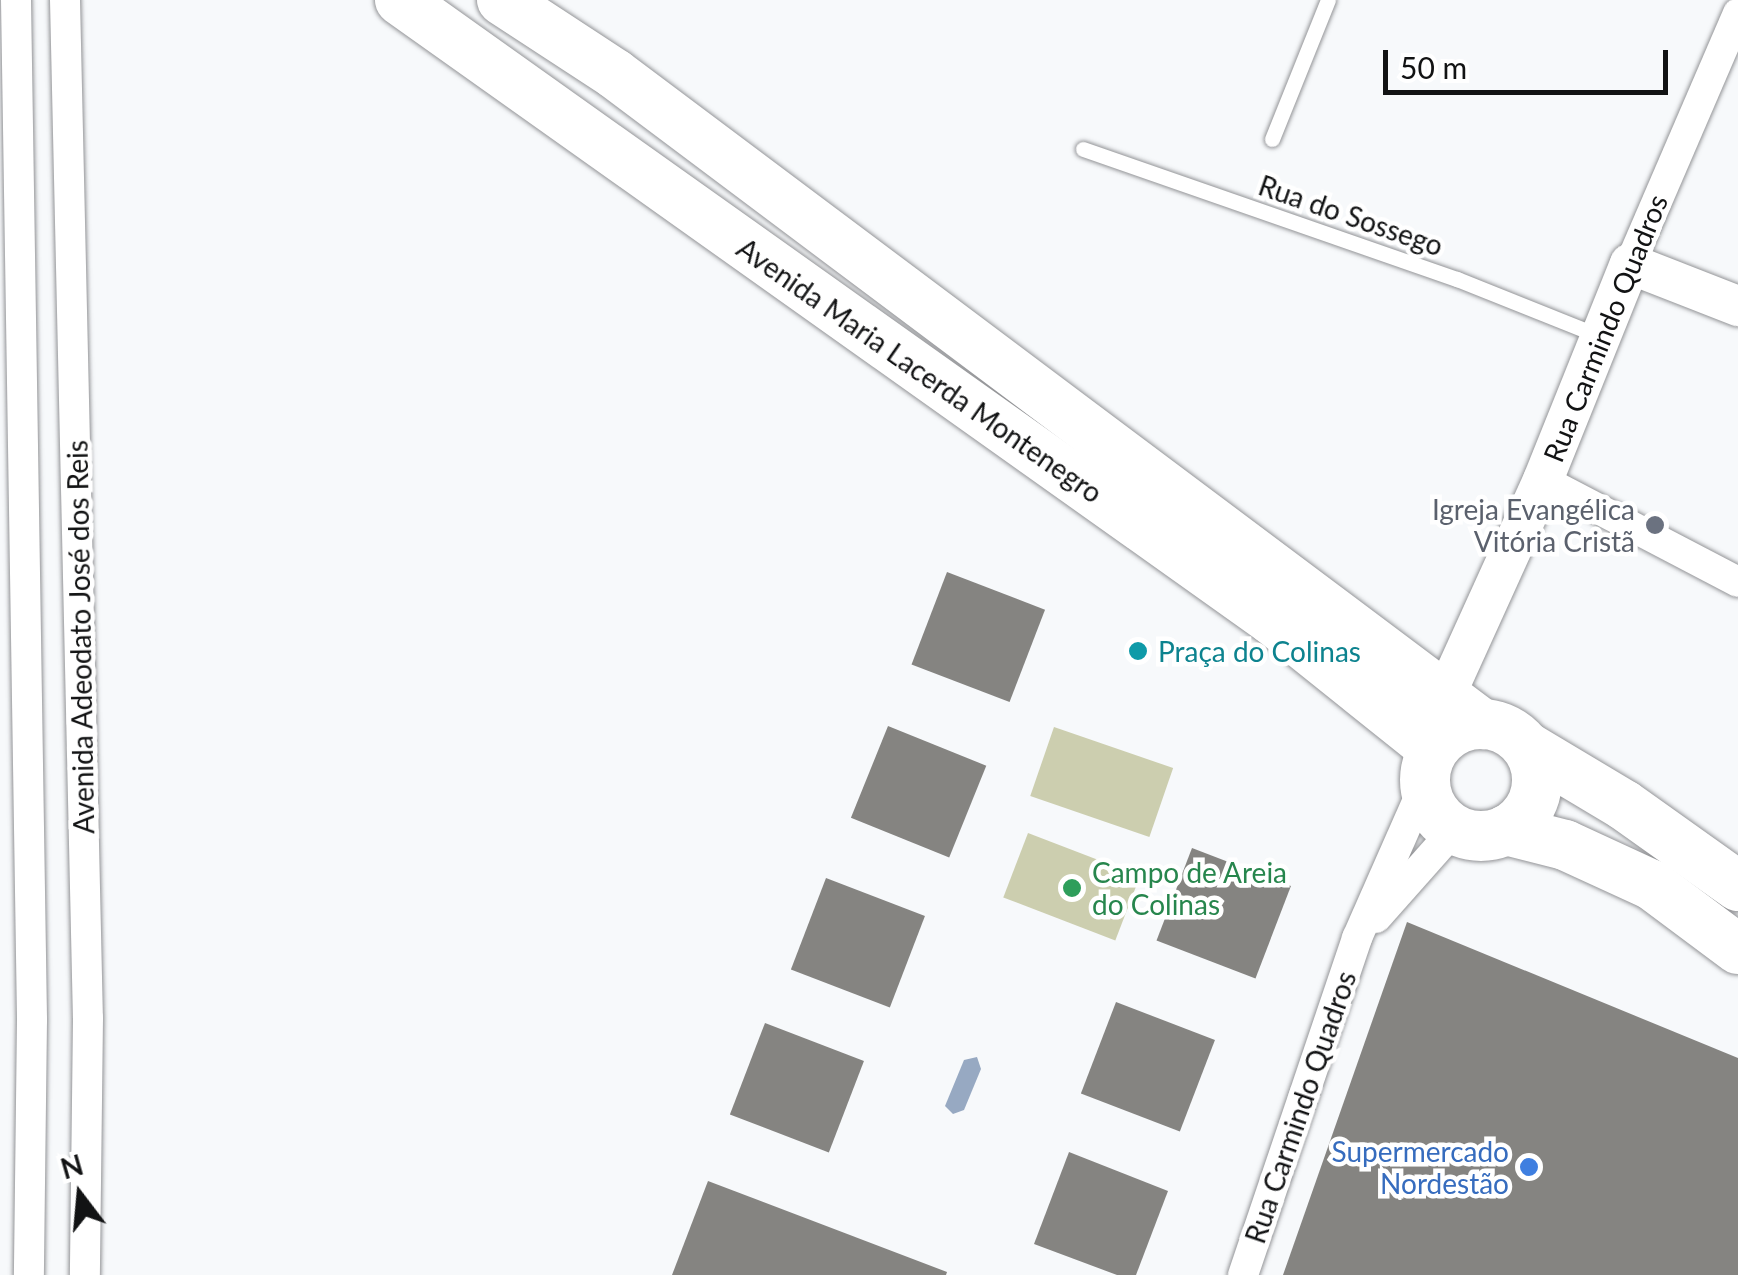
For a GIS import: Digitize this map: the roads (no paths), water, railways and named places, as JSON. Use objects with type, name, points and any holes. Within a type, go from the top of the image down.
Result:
[{"type":"main road","name":"Avenida Maria Lacerda Montenegro","points":[[400,0],[1272,619],[1429,768]]},
{"type":"main road","name":"Avenida Maria Lacerda Montenegro","points":[[502,0],[615,74],[1464,710]]},
{"type":"main road","points":[[1738,886],[1624,805],[1527,748],[1508,730],[1464,710],[1458,728],[1429,768],[1429,804],[1454,830],[1480,836],[1506,830],[1565,844],[1652,885],[1738,949]]},
{"type":"main road","points":[[1506,830],[1536,794],[1536,770],[1527,748]]},
{"type":"street","name":"Avenida Adeodato José dos Reis","points":[[16,0],[32,1020],[29,1275]]},
{"type":"street","name":"Avenida Adeodato José dos Reis","points":[[65,0],[88,1018],[85,1275]]},
{"type":"street","name":"Rua Carmindo Quadros","points":[[1464,710],[1543,480],[1630,264],[1738,14]]},
{"type":"street","points":[[18,146],[67,146]]},
{"type":"street","points":[[1630,264],[1738,306]]},
{"type":"street","points":[[1543,480],[1738,582]]},
{"type":"street","name":"Rua Carmindo Quadros","points":[[1243,1275],[1357,938],[1429,768]]},
{"type":"street","name":"Rua Carmindo Quadros","points":[[1357,938],[1454,830]]},
{"type":"lane","points":[[1272,140],[1328,0]]},
{"type":"lane","name":"Rua do Sossego","points":[[1082,149],[1458,278],[1601,336]]},
{"type":"water","points":[[977,1057],[981,1069],[964,1110],[953,1114],[945,1106],[964,1060]]},
{"type":"place","name":"Igreja Evangélica Vitória Cristã","points":[[1655,525]]},
{"type":"place","name":"Praça do Colinas","points":[[1138,651]]},
{"type":"place","name":"Campo de Areia do Colinas","points":[[1072,888]]},
{"type":"place","name":"Supermercado Nordestão","points":[[1529,1167]]}]
